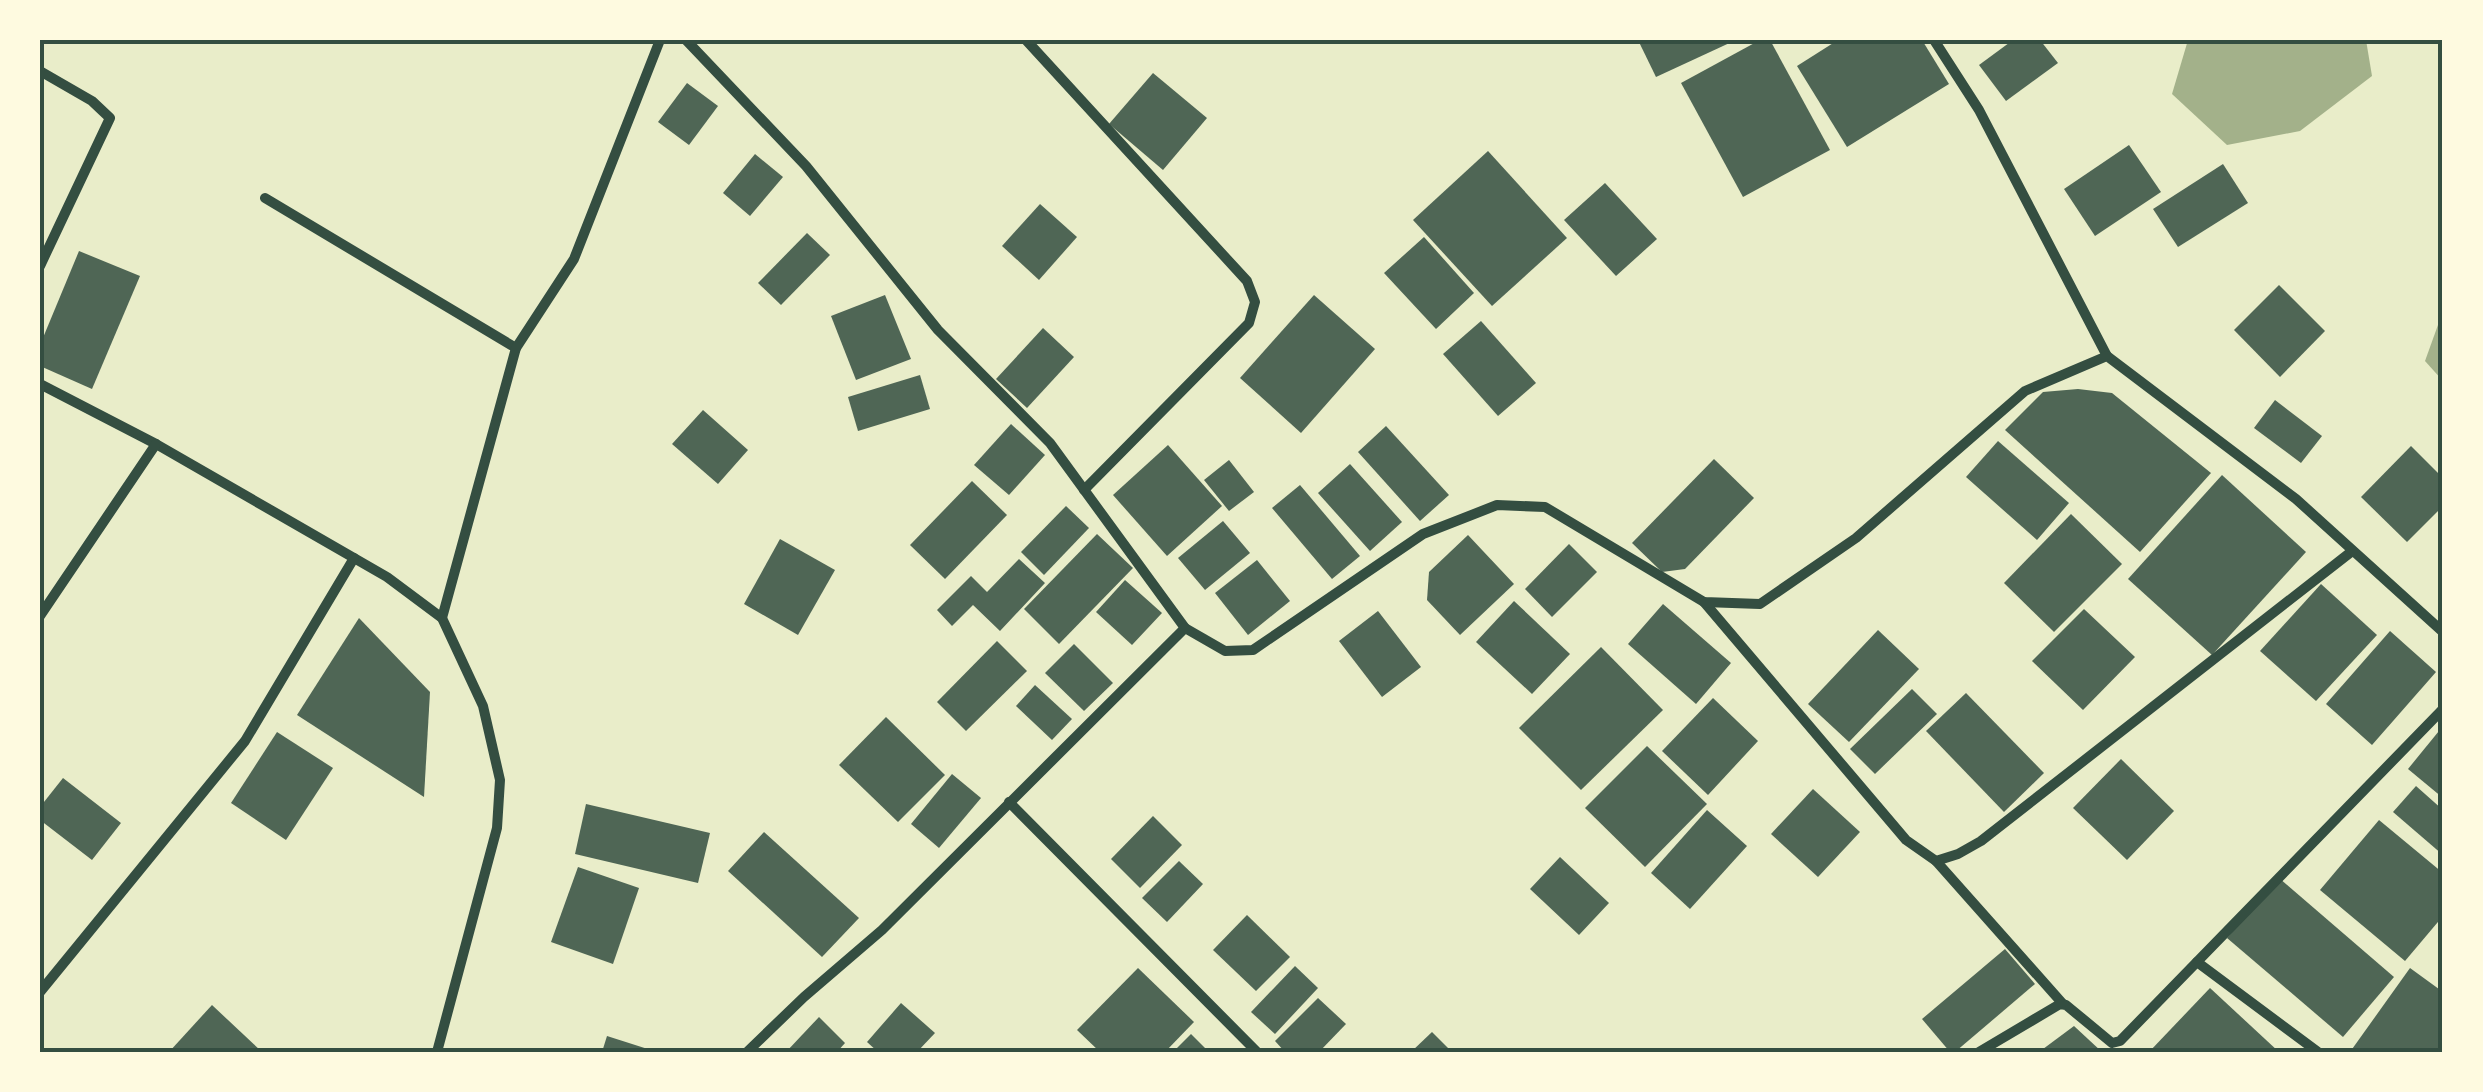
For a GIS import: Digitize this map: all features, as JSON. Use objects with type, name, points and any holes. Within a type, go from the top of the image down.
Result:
[{"type":"street","points":[[442,618],[516,348],[574,260],[660,40]]},
{"type":"street","points":[[686,40],[806,166],[938,330],[1050,444],[1185,628],[1225,651],[1253,650],[1423,534],[1497,505],[1545,507],[1704,602],[1906,840],[1936,861],[2063,1004],[2112,1043],[2120,1041],[2443,710]]},
{"type":"street","points":[[1026,40],[1246,281],[1255,302],[1250,323],[1084,490]]},
{"type":"street","points":[[1934,40],[1979,110],[2107,356],[2296,499],[2443,632]]},
{"type":"street","points":[[40,71],[92,101],[110,118],[40,266]]},
{"type":"street","points":[[265,198],[516,348]]},
{"type":"street","points":[[1704,602],[1760,604],[1856,538],[2025,391],[2107,356]]},
{"type":"street","points":[[40,384],[156,444],[388,577],[442,618],[483,706],[500,780],[497,828],[437,1052]]},
{"type":"street","points":[[40,616],[156,444]]},
{"type":"street","points":[[1936,861],[1981,841],[2351,552]]},
{"type":"street","points":[[40,992],[245,742],[354,558]]},
{"type":"street","points":[[747,1052],[882,930],[1185,628]]},
{"type":"street","points":[[1009,802],[1257,1052]]},
{"type":"street","points":[[2197,962],[2318,1052]]},
{"type":"street","points":[[1978,1052],[2063,1004]]},
{"type":"shaded area","points":[[2188,40],[2366,40],[2372,76],[2300,131],[2227,145],[2172,94]]},
{"type":"shaded area","points":[[2443,311],[2443,381],[2425,361]]},
{"type":"building","points":[[1638,40],[1736,40],[1656,77]]},
{"type":"building","points":[[1760,40],[1770,40],[1830,150],[1743,197],[1681,83]]},
{"type":"building","points":[[1838,40],[1922,40],[1949,84],[1847,147],[1797,66]]},
{"type":"building","points":[[2013,40],[2040,40],[2058,63],[2006,101],[1979,65]]},
{"type":"building","points":[[1153,73],[1207,118],[1163,170],[1109,124]]},
{"type":"building","points":[[687,83],[718,106],[689,145],[658,122]]},
{"type":"building","points":[[2129,145],[2161,192],[2095,236],[2064,189]]},
{"type":"building","points":[[1488,151],[1567,238],[1492,306],[1413,220]]},
{"type":"building","points":[[755,154],[783,177],[750,216],[723,193]]},
{"type":"building","points":[[2223,164],[2248,203],[2178,247],[2153,209]]},
{"type":"building","points":[[1605,183],[1657,239],[1616,276],[1564,220]]},
{"type":"building","points":[[1040,204],[1077,237],[1039,280],[1002,246]]},
{"type":"building","points":[[807,233],[830,255],[781,305],[758,283]]},
{"type":"building","points":[[1424,237],[1474,293],[1436,329],[1384,273]]},
{"type":"building","points":[[79,251],[140,276],[92,389],[40,366],[40,345]]},
{"type":"building","points":[[2279,285],[2325,331],[2280,377],[2234,330]]},
{"type":"building","points":[[885,295],[911,359],[856,380],[831,316]]},
{"type":"building","points":[[1314,295],[1375,349],[1301,433],[1240,378]]},
{"type":"building","points":[[1481,321],[1536,383],[1498,416],[1443,354]]},
{"type":"building","points":[[1043,328],[1074,357],[1027,408],[996,379]]},
{"type":"building","points":[[920,375],[930,409],[858,431],[848,397]]},
{"type":"building","points":[[2078,389],[2112,393],[2211,473],[2140,552],[2005,430],[2043,392]]},
{"type":"building","points":[[2275,400],[2322,436],[2301,463],[2254,428]]},
{"type":"building","points":[[703,410],[748,450],[718,484],[672,444]]},
{"type":"building","points":[[1011,424],[1045,455],[1009,495],[974,465]]},
{"type":"building","points":[[1386,426],[1449,495],[1420,521],[1358,452]]},
{"type":"building","points":[[1998,441],[2069,503],[2037,540],[1966,477]]},
{"type":"building","points":[[1168,445],[1222,506],[1167,556],[1113,495]]},
{"type":"building","points":[[2411,446],[2443,478],[2443,506],[2407,542],[2361,497]]},
{"type":"building","points":[[1714,459],[1754,498],[1685,569],[1662,572],[1632,543]]},
{"type":"building","points":[[1229,460],[1254,492],[1229,511],[1204,480]]},
{"type":"building","points":[[1350,464],[1402,522],[1370,551],[1318,493]]},
{"type":"building","points":[[2222,475],[2306,552],[2212,655],[2128,579]]},
{"type":"building","points":[[972,481],[1007,515],[945,579],[910,545]]},
{"type":"building","points":[[1300,485],[1360,556],[1332,579],[1272,508]]},
{"type":"building","points":[[1066,506],[1089,528],[1044,575],[1021,552]]},
{"type":"building","points":[[2071,514],[2122,564],[2054,632],[2004,583]]},
{"type":"building","points":[[1223,521],[1250,553],[1205,590],[1178,558]]},
{"type":"building","points":[[1097,534],[1133,568],[1059,644],[1024,609]]},
{"type":"building","points":[[1468,535],[1514,584],[1460,635],[1427,600],[1429,572]]},
{"type":"building","points":[[780,539],[835,570],[798,635],[744,604]]},
{"type":"building","points":[[1569,544],[1597,572],[1552,617],[1525,589]]},
{"type":"building","points":[[1019,559],[1045,583],[1000,631],[973,605],[952,626],[937,610],[971,576],[987,592]]},
{"type":"building","points":[[1257,560],[1290,601],[1248,635],[1215,593]]},
{"type":"building","points":[[1125,580],[1162,613],[1132,645],[1096,612]]},
{"type":"building","points":[[2321,584],[2377,635],[2316,701],[2260,651]]},
{"type":"building","points":[[1514,601],[1570,654],[1532,694],[1476,642]]},
{"type":"building","points":[[1663,604],[1731,663],[1696,704],[1628,644]]},
{"type":"building","points":[[2084,609],[2135,657],[2083,710],[2032,661]]},
{"type":"building","points":[[1378,611],[1421,667],[1382,697],[1339,641]]},
{"type":"building","points":[[359,618],[430,692],[424,797],[297,715]]},
{"type":"building","points":[[1878,630],[1919,669],[1849,742],[1808,704]]},
{"type":"building","points":[[2390,631],[2436,672],[2372,745],[2326,704]]},
{"type":"building","points":[[997,641],[1027,671],[966,731],[937,702]]},
{"type":"building","points":[[1074,644],[1113,683],[1084,711],[1045,673]]},
{"type":"building","points":[[1601,647],[1663,710],[1581,790],[1519,728]]},
{"type":"building","points":[[1035,685],[1072,719],[1052,740],[1016,706]]},
{"type":"building","points":[[1912,689],[1937,714],[1875,774],[1850,749]]},
{"type":"building","points":[[1966,693],[2044,773],[2004,812],[1926,731]]},
{"type":"building","points":[[1713,698],[1758,741],[1708,795],[1662,751]]},
{"type":"building","points":[[886,717],[945,775],[898,822],[839,765]]},
{"type":"building","points":[[2443,726],[2443,798],[2408,769]]},
{"type":"building","points":[[277,732],[333,768],[286,840],[231,803]]},
{"type":"building","points":[[1647,746],[1707,804],[1645,867],[1585,808]]},
{"type":"building","points":[[2121,759],[2174,811],[2127,860],[2073,808]]},
{"type":"building","points":[[952,774],[981,798],[939,848],[911,824]]},
{"type":"building","points":[[63,778],[121,823],[92,860],[40,820],[40,807]]},
{"type":"building","points":[[2416,786],[2443,810],[2443,855],[2393,812]]},
{"type":"building","points":[[1813,789],[1860,832],[1818,877],[1771,834]]},
{"type":"building","points":[[586,804],[710,833],[698,883],[575,854]]},
{"type":"building","points":[[1707,810],[1747,846],[1690,909],[1651,873]]},
{"type":"building","points":[[1153,816],[1182,845],[1140,888],[1111,859]]},
{"type":"building","points":[[2379,820],[2443,873],[2443,916],[2405,961],[2320,890]]},
{"type":"building","points":[[764,832],[859,918],[822,957],[728,871]]},
{"type":"building","points":[[1560,857],[1609,903],[1579,935],[1530,889]]},
{"type":"building","points":[[1179,861],[1203,884],[1167,922],[1142,898]]},
{"type":"building","points":[[578,867],[639,888],[613,964],[551,942]]},
{"type":"building","points":[[2279,878],[2394,977],[2343,1037],[2227,938]]},
{"type":"building","points":[[1247,915],[1290,957],[1256,991],[1213,950]]},
{"type":"building","points":[[2005,949],[2035,984],[1955,1052],[1950,1052],[1922,1019]]},
{"type":"building","points":[[1295,966],[1318,988],[1275,1034],[1251,1012]]},
{"type":"building","points":[[1138,968],[1194,1022],[1165,1052],[1100,1052],[1077,1030]]},
{"type":"building","points":[[2410,968],[2443,992],[2443,1052],[2350,1052]]},
{"type":"building","points":[[2210,988],[2279,1052],[2149,1052]]},
{"type":"building","points":[[1318,998],[1346,1024],[1319,1052],[1285,1052],[1275,1041]]},
{"type":"building","points":[[901,1003],[935,1033],[917,1052],[878,1052],[867,1042]]},
{"type":"building","points":[[212,1005],[262,1052],[169,1052]]},
{"type":"building","points":[[819,1017],[845,1043],[837,1052],[786,1052]]},
{"type":"building","points":[[2074,1026],[2102,1052],[2039,1052]]},
{"type":"building","points":[[1432,1032],[1452,1052],[1411,1052]]},
{"type":"building","points":[[1191,1034],[1209,1052],[1173,1052]]},
{"type":"building","points":[[607,1036],[654,1051],[654,1052],[602,1052]]}]
